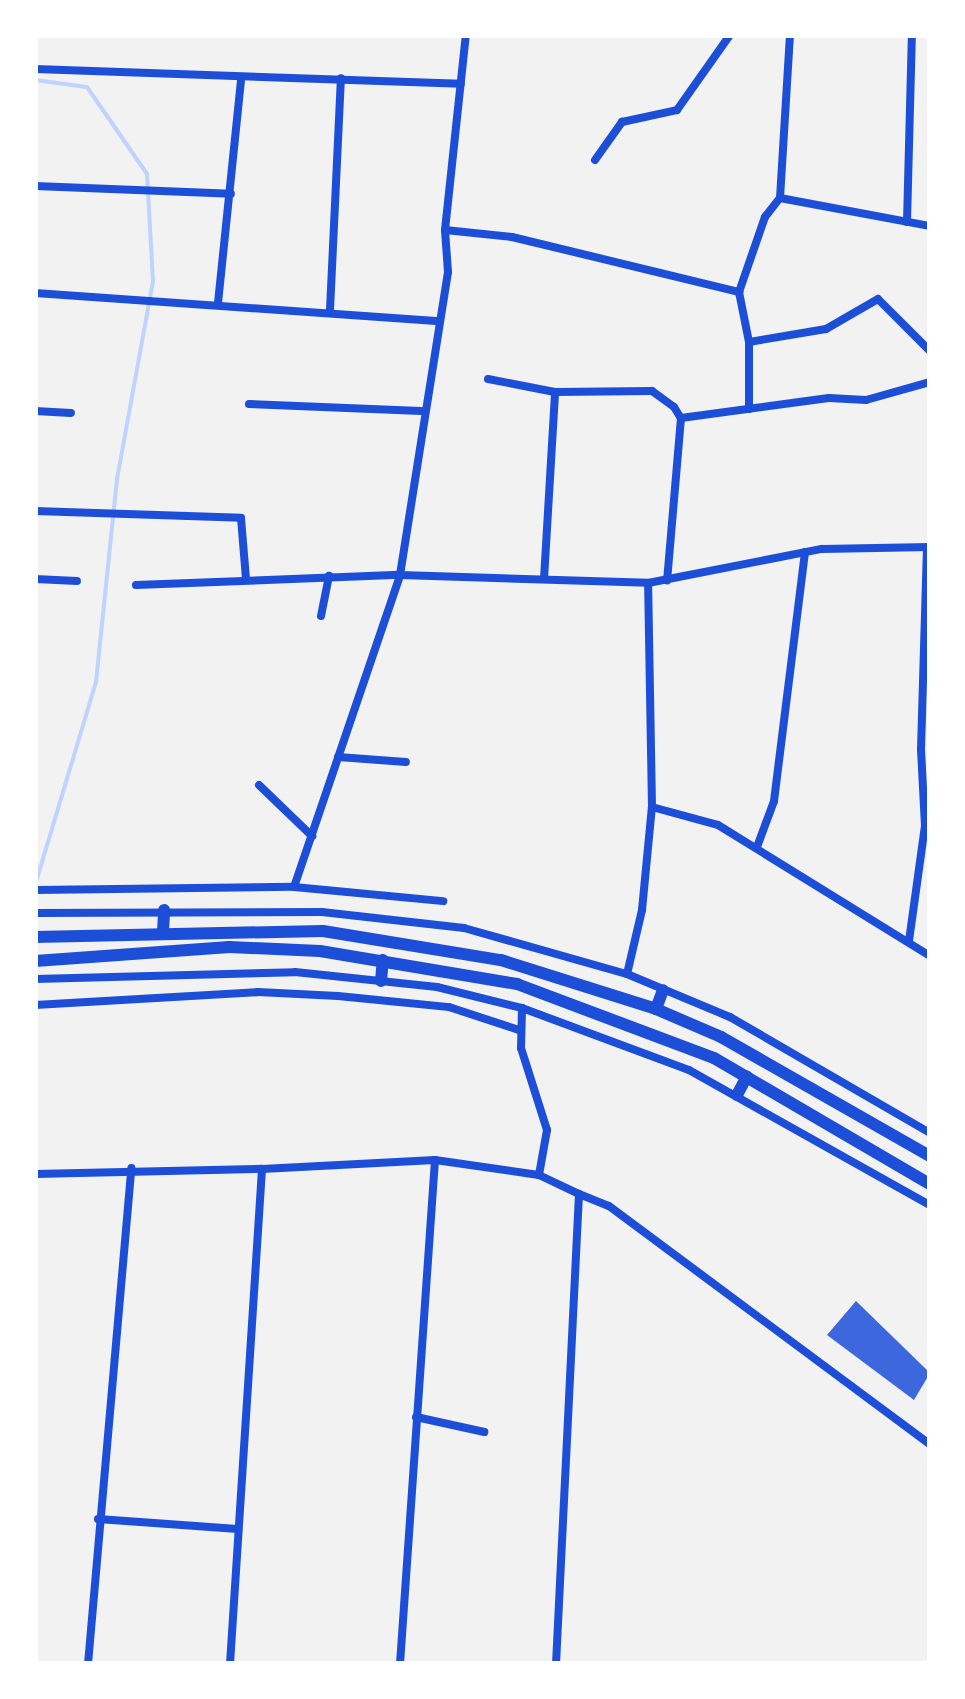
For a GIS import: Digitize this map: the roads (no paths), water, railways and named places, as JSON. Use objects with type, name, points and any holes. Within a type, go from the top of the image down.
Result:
[{"type":"highway","points":[[163,932],[164,910]]},
{"type":"highway","points":[[35,937],[322,932],[452,948],[656,1009],[817,1088],[930,1156]]},
{"type":"highway","points":[[35,961],[230,948],[383,960],[543,991],[650,1029],[747,1076],[930,1184]]},
{"type":"highway","points":[[381,981],[383,960]]},
{"type":"highway","points":[[656,1009],[663,990]]},
{"type":"highway","points":[[737,1095],[747,1076]]},
{"type":"street","points":[[294,887],[400,575],[421,410],[448,272],[445,230],[466,35]]},
{"type":"street","points":[[595,160],[622,122],[677,110],[730,35]]},
{"type":"street","points":[[749,410],[749,342],[738,292],[764,216],[780,198],[790,35]]},
{"type":"street","points":[[907,222],[912,35]]},
{"type":"street","points":[[35,70],[242,82],[341,78],[460,84]]},
{"type":"street","points":[[330,310],[341,78]]},
{"type":"street","points":[[218,303],[242,82]]},
{"type":"street","points":[[35,186],[231,194]]},
{"type":"street","points":[[780,198],[930,226]]},
{"type":"street","points":[[445,230],[512,237],[738,292]]},
{"type":"street","points":[[35,293],[330,310],[436,321]]},
{"type":"street","points":[[749,342],[826,329],[878,299],[930,351]]},
{"type":"street","points":[[488,380],[555,392],[652,391],[682,418],[829,398],[866,400],[930,382]]},
{"type":"street","points":[[544,579],[555,392]]},
{"type":"street","points":[[249,404],[421,410]]},
{"type":"street","points":[[35,411],[70,412]]},
{"type":"street","points":[[667,580],[682,418]]},
{"type":"street","points":[[35,512],[240,518],[246,579]]},
{"type":"street","points":[[136,585],[400,575],[648,582],[806,552],[928,547],[920,749],[925,826],[909,941]]},
{"type":"street","points":[[757,847],[774,802],[806,552]]},
{"type":"street","points":[[321,616],[329,576]]},
{"type":"street","points":[[35,579],[77,581]]},
{"type":"street","points":[[627,974],[642,910],[652,807],[648,582]]},
{"type":"street","points":[[338,757],[406,762]]},
{"type":"street","points":[[259,786],[312,836]]},
{"type":"street","points":[[652,807],[718,825],[930,956]]},
{"type":"street","points":[[35,890],[294,887],[442,901]]},
{"type":"street","points":[[35,913],[322,912],[464,928],[627,974],[785,1046],[930,1133]]},
{"type":"street","points":[[35,979],[218,971],[381,981],[522,1008],[617,1039],[737,1095],[930,1205]]},
{"type":"street","points":[[35,1005],[166,995],[338,996],[449,1007],[519,1030]]},
{"type":"street","points":[[522,1008],[519,1030],[546,1130],[539,1175]]},
{"type":"street","points":[[400,1664],[435,1160]]},
{"type":"street","points":[[35,1174],[435,1160],[539,1175],[609,1206],[930,1444]]},
{"type":"street","points":[[88,1664],[131,1168]]},
{"type":"street","points":[[230,1664],[262,1168]]},
{"type":"street","points":[[556,1664],[578,1194]]},
{"type":"street","points":[[416,1417],[484,1432]]},
{"type":"street","points":[[98,1519],[238,1529]]},
{"type":"waterway","points":[[35,80],[87,87],[147,174],[153,281],[117,479],[96,682],[36,882]]}]
